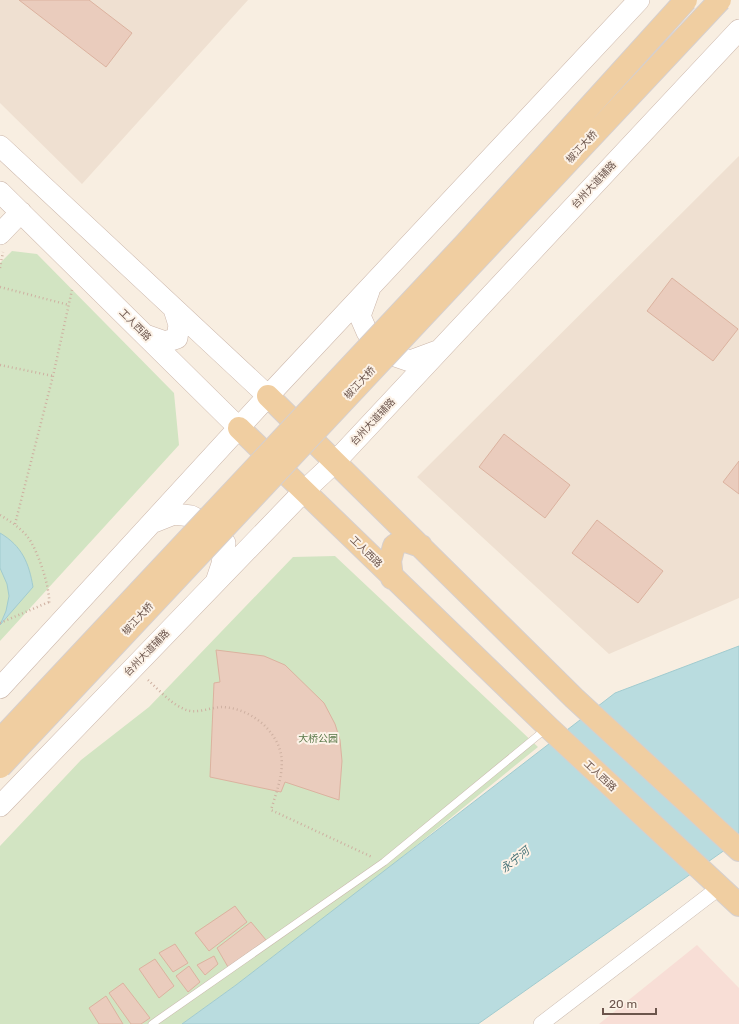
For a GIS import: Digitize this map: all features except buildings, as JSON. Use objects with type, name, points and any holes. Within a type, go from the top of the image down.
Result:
[{"type":"main road","points":[[0,688],[268,396],[639,0]]},
{"type":"main road","name":"椒江大桥","points":[[0,740],[465,244],[686,0]]},
{"type":"main road","name":"椒江大桥","points":[[0,766],[720,0]]},
{"type":"main road","name":"台州大道辅路","points":[[0,806],[133,666],[216,583],[304,491],[335,462],[739,30]]},
{"type":"main road","points":[[0,146],[268,396],[574,698],[739,850]]},
{"type":"main road","name":"工人西路","points":[[0,192],[392,578],[548,727],[739,905]]},
{"type":"main road","points":[[0,234],[21,212]]},
{"type":"main road","points":[[370,287],[360,316],[367,332],[378,350],[410,361],[440,350]]},
{"type":"main road","points":[[145,335],[165,342],[177,338],[179,325],[174,309]]},
{"type":"main road","points":[[153,523],[174,514],[191,516],[211,526],[225,543],[222,564],[216,583]]},
{"type":"main road","points":[[392,578],[390,561],[394,546],[403,540],[421,546]]},
{"type":"street","points":[[541,1024],[717,885]]},
{"type":"lane","points":[[152,1024],[384,862],[548,727]]},
{"type":"path","points":[[15,524],[53,376],[77,268]]},
{"type":"path","points":[[0,287],[69,305]]},
{"type":"path","points":[[0,365],[53,376]]},
{"type":"path","points":[[0,515],[15,524],[28,538],[39,560],[50,602],[49,609]]},
{"type":"path","points":[[0,623],[50,602]]},
{"type":"path","points":[[133,666],[172,702],[185,710],[222,707],[238,709],[257,719],[271,732],[281,748],[280,778],[271,810],[384,862]]},
{"type":"shaded area","points":[[0,0],[248,0],[82,184],[0,103]]},
{"type":"shaded area","points":[[739,156],[739,598],[609,654],[417,477]]},
{"type":"shaded area","points":[[697,945],[739,988],[739,1024],[599,1024]]},
{"type":"green space","points":[[12,251],[37,254],[174,393],[179,445],[0,641],[0,263]]},
{"type":"green space","name":"大桥公园","points":[[335,556],[538,747],[380,875],[236,985],[182,1024],[0,1024],[0,846],[81,760],[149,707],[293,557]]},
{"type":"water","points":[[0,533],[8,538],[19,549],[27,563],[33,587],[0,625],[6,611],[9,596],[7,584],[0,568]]},
{"type":"water","name":"永宁河","points":[[739,646],[739,840],[478,1024],[182,1024],[236,985],[615,693]]}]
